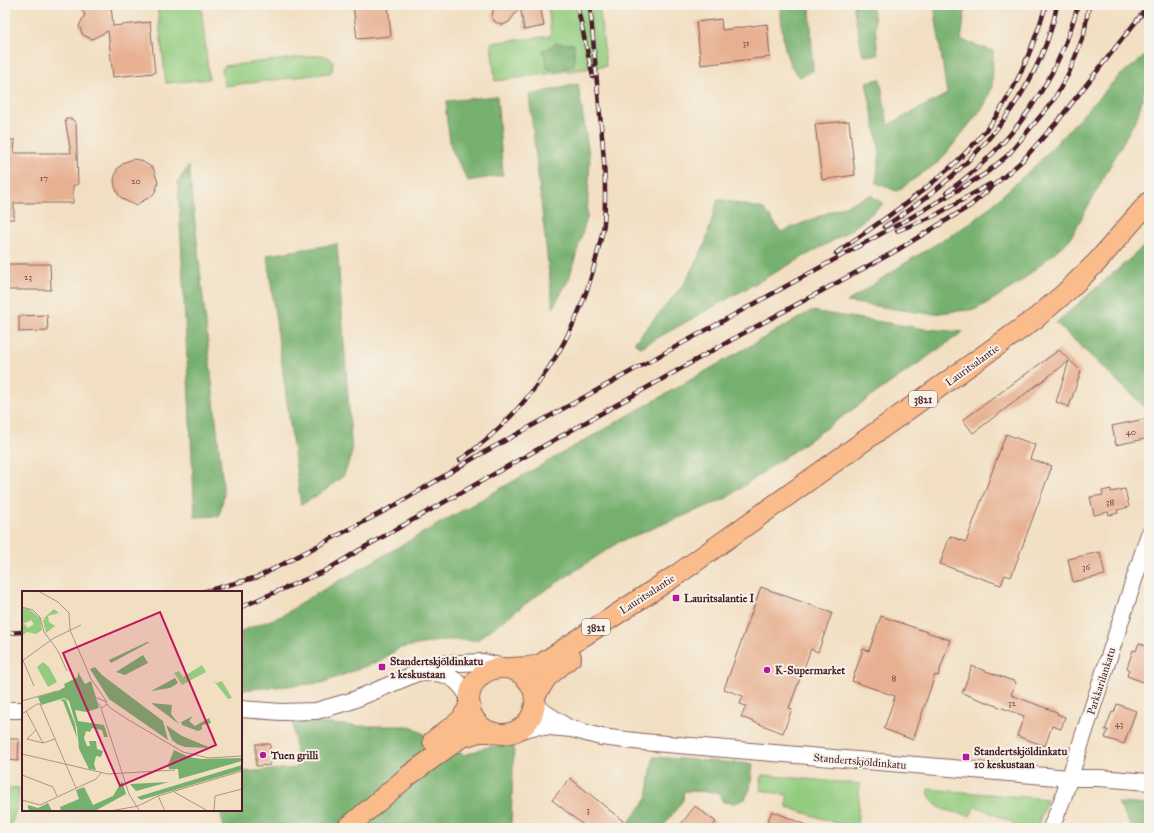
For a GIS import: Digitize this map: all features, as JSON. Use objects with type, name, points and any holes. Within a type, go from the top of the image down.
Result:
[{"type":"main road","name":"Lauritsalantie","points":[[507,668],[530,667],[541,664],[678,574],[1036,318],[1097,262],[1149,202]]},
{"type":"main road","name":"Lauritsalantie","points":[[535,698],[541,685],[558,667],[637,609],[678,574]]},
{"type":"main road","points":[[507,668],[525,677],[531,684],[535,698],[529,719],[516,731],[505,734],[479,732],[460,738],[397,784],[347,828],[370,796],[388,777],[461,720],[469,702],[471,690],[480,677],[495,669],[507,668]]},
{"type":"main road","points":[[469,702],[476,720],[491,732]]},
{"type":"street","name":"Parkkarilankatu","points":[[1051,828],[1069,778],[1149,534]]},
{"type":"street","points":[[242,709],[281,712],[316,711],[351,701],[434,665],[483,662],[507,668]]},
{"type":"street","points":[[416,674],[437,673],[447,675],[460,683],[469,702]]},
{"type":"street","name":"Standertskjöldinkatu","points":[[535,698],[541,710],[572,729]]},
{"type":"street","points":[[5,710],[22,710]]},
{"type":"street","name":"Standertskjöldinkatu","points":[[516,731],[537,726],[572,729],[601,737],[643,742],[1069,778],[1099,778],[1149,782]]},
{"type":"green space","points":[[157,5],[201,5],[209,79],[166,83]]},
{"type":"green space","points":[[548,5],[599,5],[606,66],[495,81],[491,43],[551,36]]},
{"type":"green space","points":[[780,5],[810,5],[813,71],[800,77],[789,62],[786,53]]},
{"type":"green space","points":[[853,5],[873,5],[878,55],[863,56]]},
{"type":"green space","points":[[934,5],[966,5],[961,40],[993,51],[992,88],[984,106],[940,161],[897,191],[876,183],[880,152],[866,82],[880,79],[888,125],[947,94]]},
{"type":"green space","points":[[557,43],[574,44],[574,66],[557,71],[548,69],[543,51]]},
{"type":"green space","points":[[1149,53],[1149,72],[1138,115],[1070,239],[1018,284],[977,309],[930,314],[847,302],[902,265],[975,220],[1037,164],[1118,77]]},
{"type":"green space","points":[[322,55],[330,58],[333,63],[332,71],[329,73],[225,86],[222,70],[224,66]]},
{"type":"green space","points":[[578,84],[590,161],[587,217],[569,279],[553,308],[529,95]]},
{"type":"green space","points":[[497,96],[503,175],[468,181],[451,148],[446,114],[447,101]]},
{"type":"green space","points":[[189,166],[224,495],[219,516],[195,517],[178,182]]},
{"type":"green space","points":[[871,195],[883,204],[850,231],[641,347],[634,343],[684,284],[705,244],[718,199],[764,209],[781,232]]},
{"type":"green space","points":[[1149,242],[1149,411],[1056,323]]},
{"type":"green space","points":[[337,244],[352,453],[344,475],[327,489],[301,505],[267,255]]},
{"type":"green space","points":[[811,311],[926,329],[963,332],[725,499],[619,542],[532,599],[477,640],[446,640],[400,648],[379,661],[322,683],[242,690],[242,631],[282,616],[309,598]]},
{"type":"green space","points":[[293,721],[357,726],[409,726],[464,755],[488,747],[514,745],[510,828],[224,828],[220,811],[242,811],[242,772],[297,768]]},
{"type":"green space","points":[[653,757],[753,764],[750,789],[745,799],[735,803],[723,802],[718,792],[684,791],[683,800],[662,828],[624,828],[647,799]]},
{"type":"green space","points":[[762,775],[860,784],[857,828],[851,828],[787,807],[787,795],[760,790]]},
{"type":"green space","points":[[5,787],[19,788],[18,804],[10,828],[5,828]]},
{"type":"green space","points":[[928,789],[1047,799],[1037,828],[1012,828],[1014,823],[975,806],[970,816],[943,809],[933,802]]},
{"type":"green space","points":[[1118,803],[1149,805],[1149,828],[1132,828]]},
{"type":"building","points":[[78,5],[111,5],[113,26],[150,22],[155,73],[113,77],[108,31],[92,39],[83,35],[79,26],[85,14]]},
{"type":"building","points":[[353,5],[388,5],[391,36],[357,39]]},
{"type":"building","points":[[500,5],[518,10],[509,22],[503,25],[495,22],[492,17],[493,10]]},
{"type":"building","points":[[520,5],[540,5],[544,26],[524,30]]},
{"type":"building","points":[[721,19],[722,30],[767,24],[770,57],[701,65],[696,22]]},
{"type":"building","points":[[65,119],[72,119],[76,123],[78,185],[73,185],[73,203],[14,203],[14,219],[5,219],[5,140],[15,140],[14,153],[71,153]]},
{"type":"building","points":[[849,121],[855,175],[822,180],[815,124]]},
{"type":"building","points":[[133,159],[140,160],[153,168],[158,182],[156,190],[152,196],[139,203],[137,206],[124,200],[118,194],[114,180],[117,169],[125,162]]},
{"type":"building","points":[[5,264],[50,264],[51,290],[5,290]]},
{"type":"building","points":[[47,315],[48,331],[19,332],[19,316]]},
{"type":"building","points":[[1059,350],[1081,371],[1069,407],[1056,402],[1069,361],[973,433],[963,420]]},
{"type":"building","points":[[1149,418],[1149,438],[1116,445],[1112,426]]},
{"type":"building","points":[[1006,434],[1035,445],[1030,459],[1052,466],[1011,577],[1005,575],[1001,585],[940,564],[950,536],[966,542]]},
{"type":"building","points":[[1111,489],[1111,492],[1125,489],[1129,507],[1117,510],[1118,513],[1109,515],[1108,512],[1094,515],[1090,497],[1103,495],[1102,491]]},
{"type":"building","points":[[1100,552],[1105,575],[1073,582],[1068,559]]},
{"type":"building","name":"K-Supermarket","points":[[761,587],[832,613],[818,652],[811,649],[789,708],[792,709],[783,733],[741,717],[746,706],[740,704],[743,696],[724,689]]},
{"type":"building","points":[[881,616],[950,640],[938,676],[935,675],[913,740],[884,729],[895,696],[852,681],[863,649],[869,651]]},
{"type":"building","points":[[1139,643],[1149,647],[1149,673],[1146,683],[1127,676],[1129,669],[1127,668],[1133,650],[1136,651]]},
{"type":"building","points":[[972,666],[1016,682],[1011,695],[1057,712],[1057,714],[1065,717],[1061,729],[1052,726],[1045,746],[1017,736],[1024,716],[962,693]]},
{"type":"building","points":[[1117,704],[1136,711],[1124,744],[1105,738],[1108,730],[1105,730]]},
{"type":"building","points":[[5,739],[19,739],[18,761],[5,760]]},
{"type":"building","name":"Tuen grilli","points":[[256,744],[270,744],[270,765],[256,766]]},
{"type":"building","points":[[570,778],[623,821],[617,828],[587,828],[552,800]]},
{"type":"building","points":[[695,806],[716,822],[711,828],[678,828]]},
{"type":"building","points":[[772,811],[813,828],[765,828]]},
{"type":"railway","points":[[577,5],[593,77]]},
{"type":"railway","points":[[460,460],[485,441],[508,419],[529,396],[547,370],[577,315],[597,255],[603,227],[605,208],[605,178],[590,5]]},
{"type":"railway","points":[[836,253],[922,192],[942,175],[979,138],[1004,105],[1019,77],[1031,49],[1046,5]]},
{"type":"railway","points":[[884,227],[909,210],[954,174],[975,154],[1012,109],[1027,85],[1040,59],[1050,32],[1057,5]]},
{"type":"railway","points":[[947,192],[992,154],[1029,110],[1045,86],[1058,60],[1078,5]]},
{"type":"railway","points":[[206,591],[258,577],[394,506],[479,455],[910,218],[985,174],[1008,155],[1053,101],[1069,73],[1084,34],[1089,5]]},
{"type":"railway","points":[[242,607],[325,571],[363,548],[742,334],[894,252],[970,206],[1022,161],[1057,122],[1149,5]]},
{"type":"railway","points":[[897,231],[934,216],[990,184]]},
{"type":"railway","points":[[5,633],[22,632]]},
{"type":"place","name":"Lauritsalantie I","points":[[676,598]]},
{"type":"place","name":"Standertskjöldinkatu 2 keskustaan","points":[[382,667]]},
{"type":"place","name":"K-Supermarket","points":[[767,670]]},
{"type":"place","name":"Tuen grilli","points":[[263,755]]},
{"type":"place","name":"Standertskjöldinkatu 10 keskustaan","points":[[966,757]]}]
